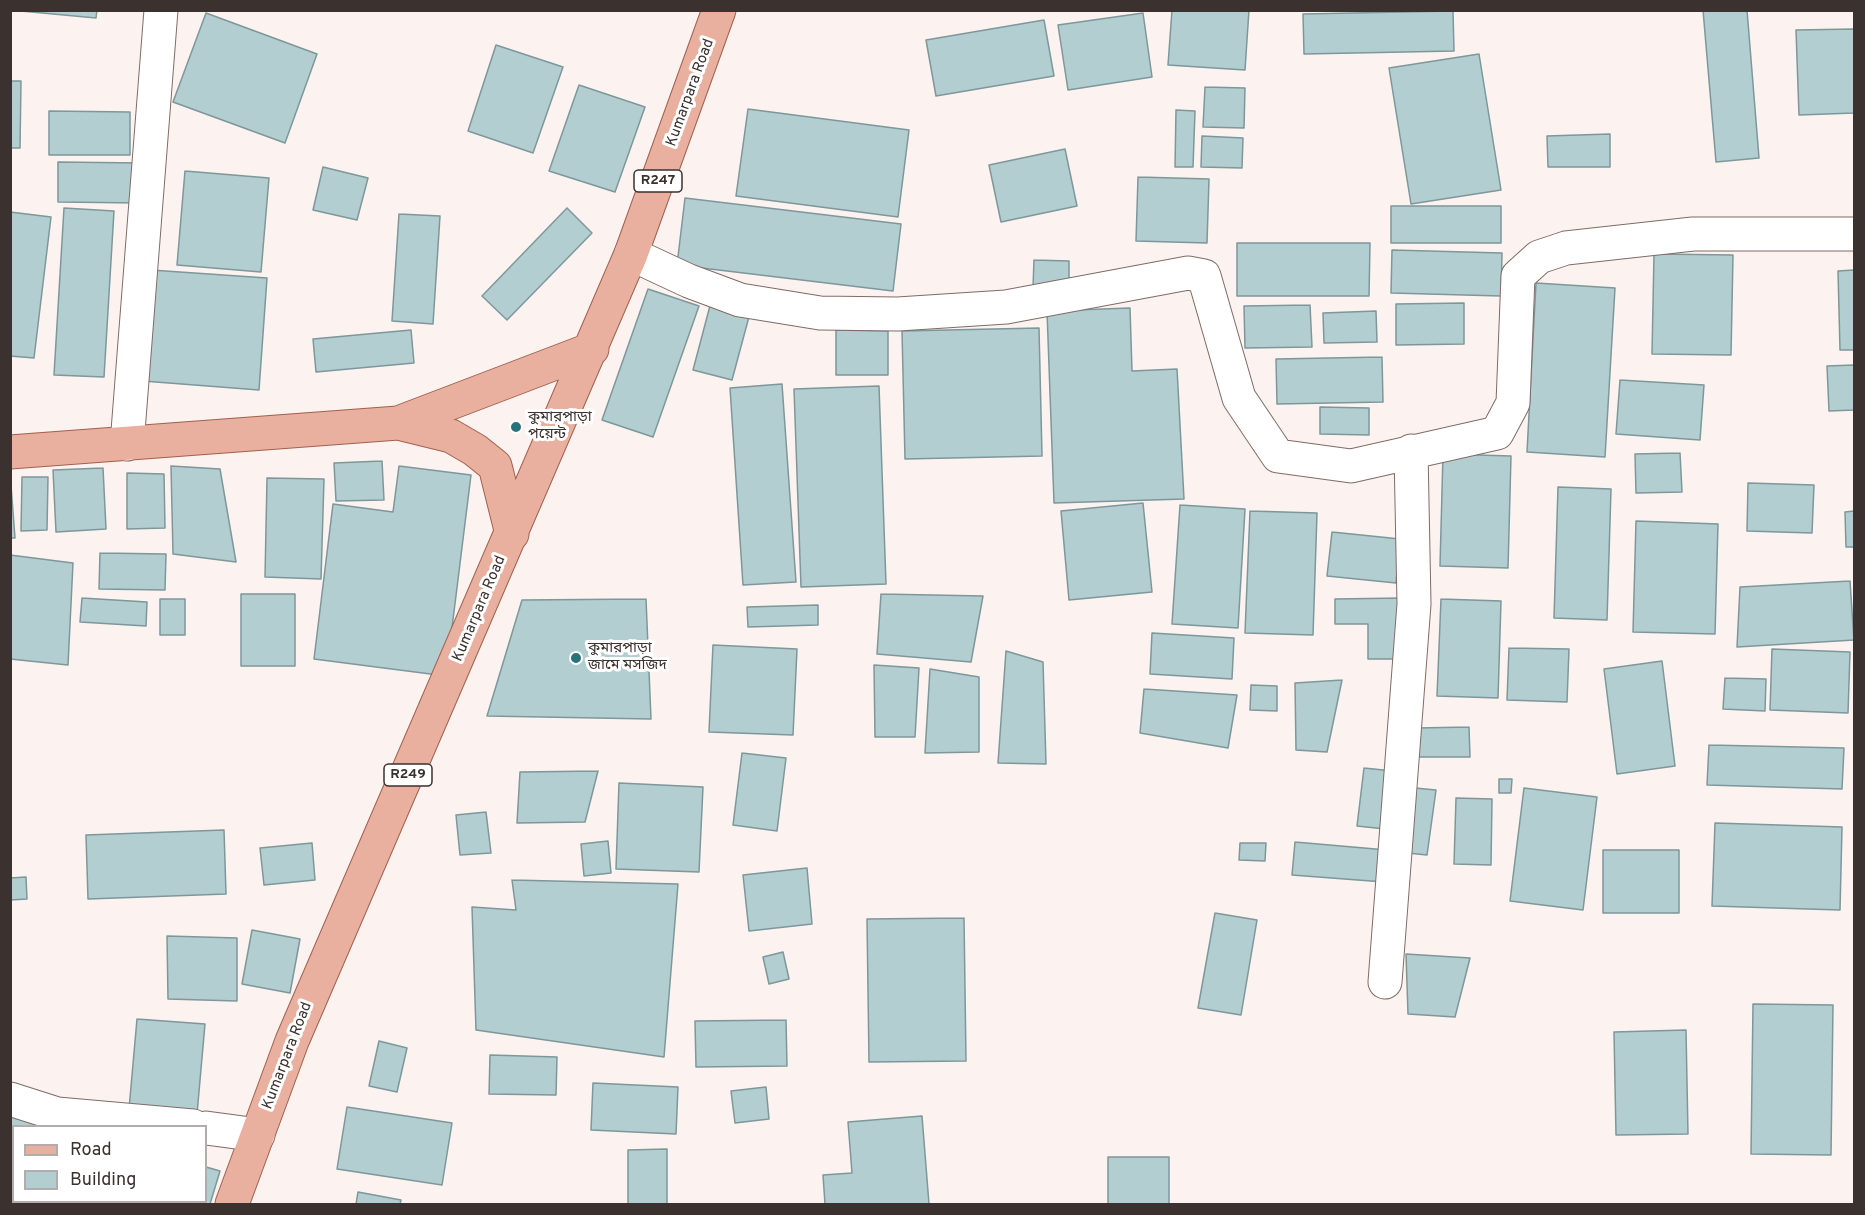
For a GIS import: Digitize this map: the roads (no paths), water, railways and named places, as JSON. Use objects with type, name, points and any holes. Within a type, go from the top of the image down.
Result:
[{"type":"main road","name":"Kumarpara Road","points":[[232,1204],[292,1041],[632,254],[719,10]]},
{"type":"main road","points":[[10,452],[398,423],[592,349]]},
{"type":"main road","points":[[398,423],[451,436],[475,450],[495,466],[512,534]]},
{"type":"street","points":[[127,444],[161,10]]},
{"type":"street","points":[[632,254],[689,281],[740,300],[820,313],[898,314],[1006,307],[1188,273],[1204,276],[1239,398],[1278,456],[1351,466],[1497,433],[1512,403],[1518,276],[1539,257],[1566,248],[1693,234],[1854,234]]},
{"type":"street","points":[[1385,982],[1414,604],[1411,452]]},
{"type":"street","points":[[10,1100],[57,1114],[182,1125]]},
{"type":"street","points":[[207,1128],[258,1135]]},
{"type":"place","name":"কুমারপাড়া পয়েন্ট","points":[[516,427]]},
{"type":"place","name":"কুমারপাড়া জামে মসজিদ","points":[[576,658]]}]
